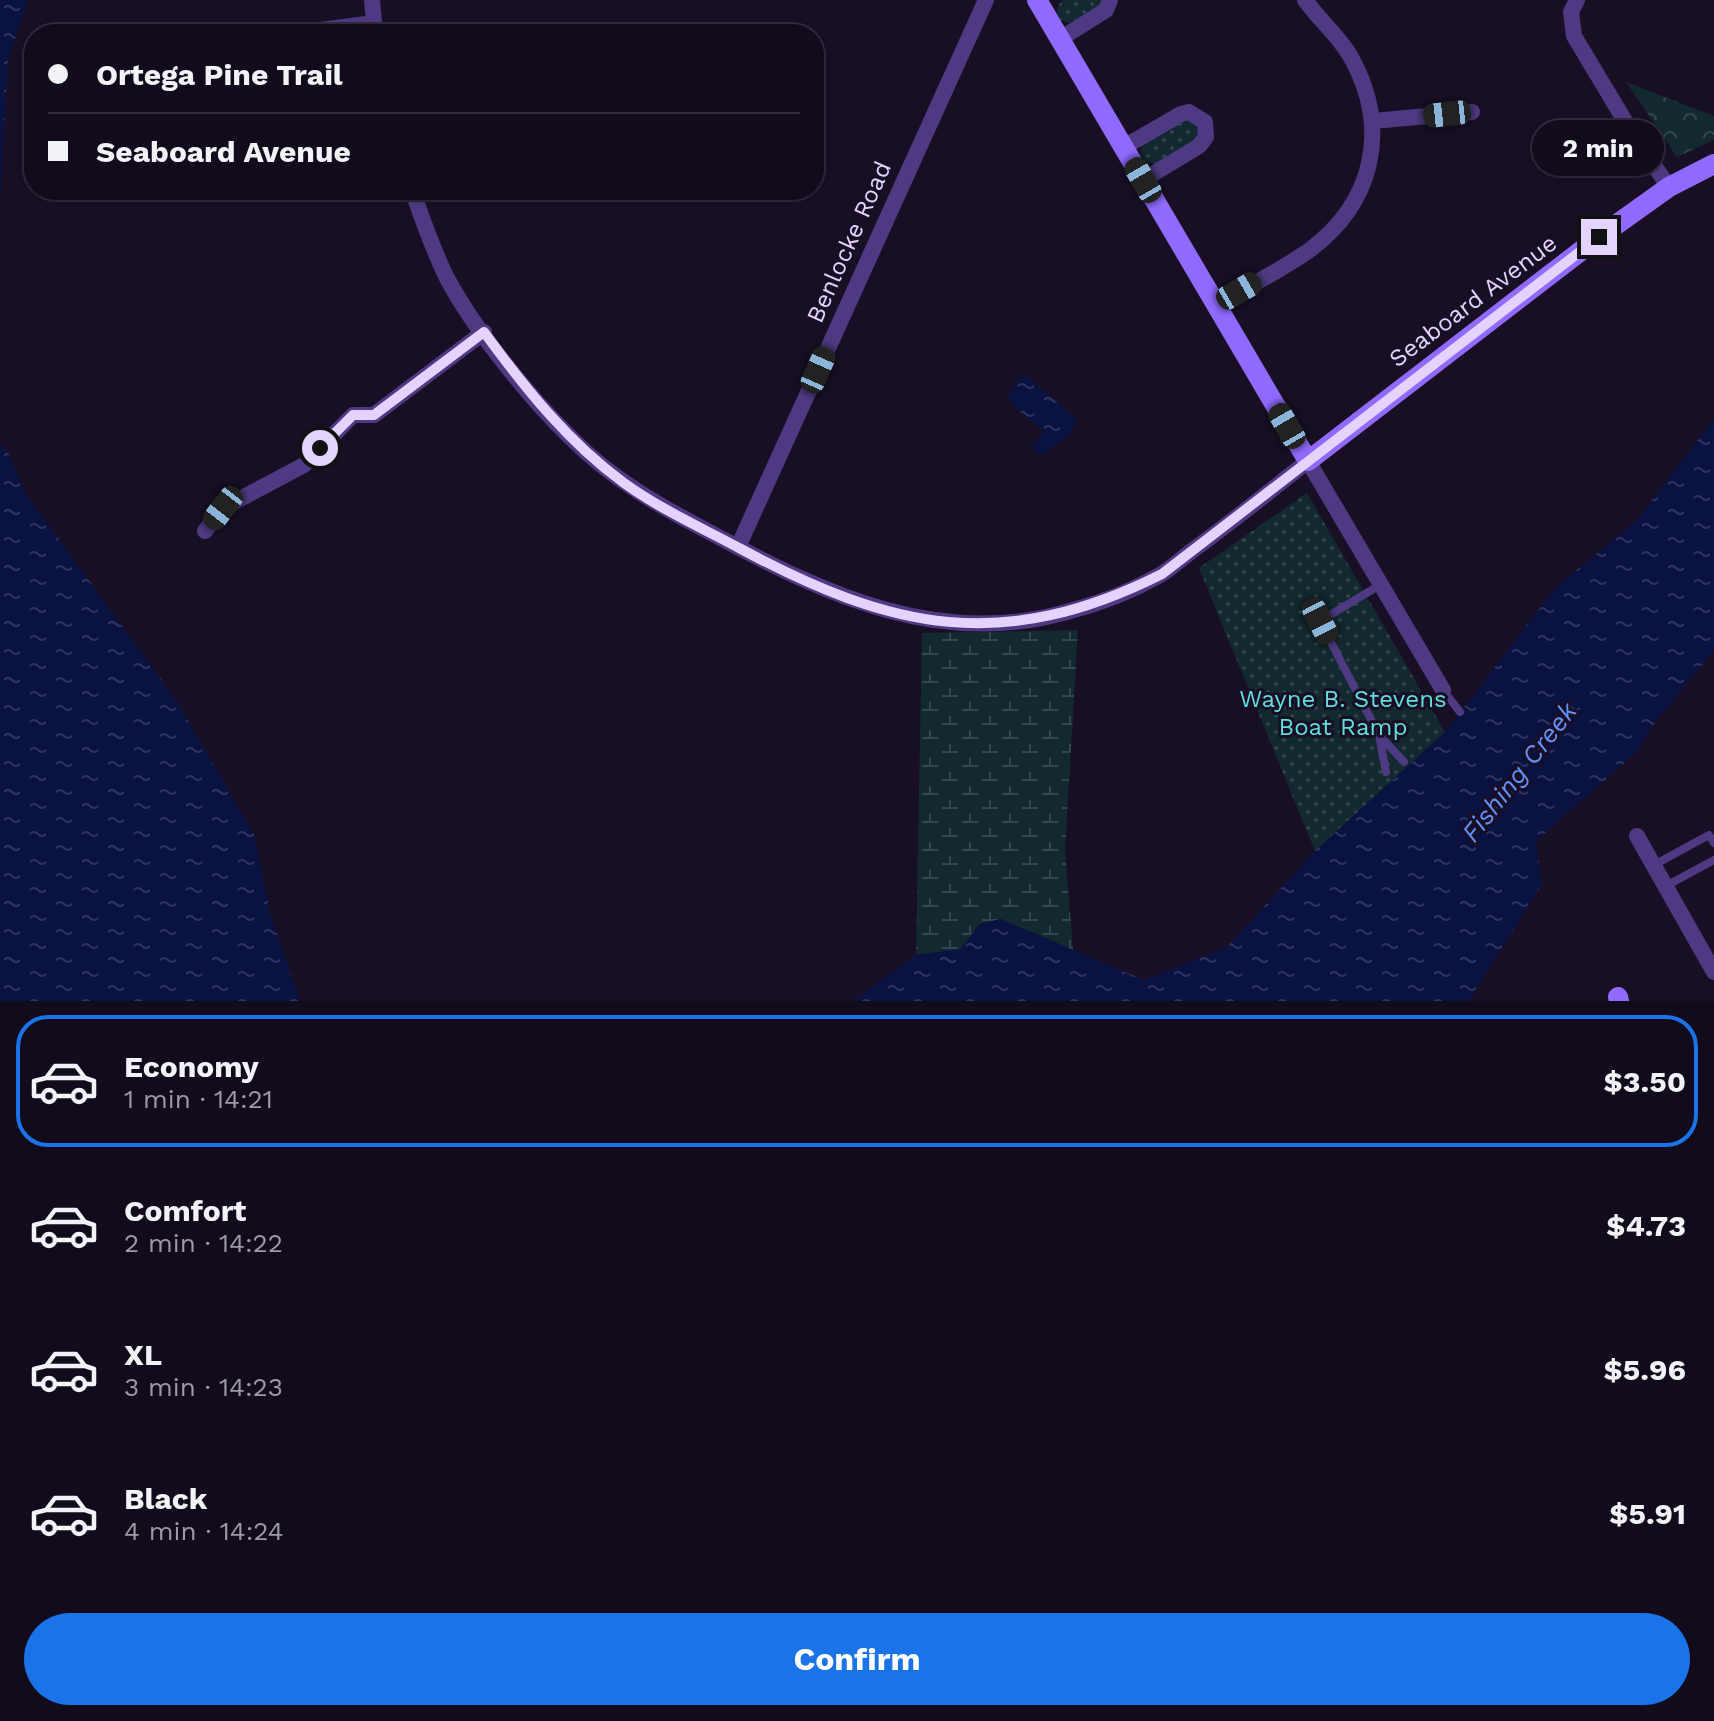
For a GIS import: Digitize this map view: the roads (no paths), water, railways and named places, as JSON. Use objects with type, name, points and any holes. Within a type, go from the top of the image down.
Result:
[{"type":"street","points":[[372,0],[374,24]]},
{"type":"street","name":"Benlocke Road","points":[[738,547],[986,0]]},
{"type":"street","points":[[1060,39],[1106,10],[1110,0]]},
{"type":"street","points":[[1216,305],[1310,250],[1346,214],[1367,172],[1373,121],[1370,101],[1352,59],[1305,0]]},
{"type":"street","points":[[1577,0],[1570,24],[1574,36],[1637,141],[1669,187]]},
{"type":"street","points":[[1043,2],[1060,39],[1443,690]]},
{"type":"street","points":[[1124,147],[1181,114],[1189,112],[1205,122],[1206,137],[1199,146],[1143,180]]},
{"type":"street","points":[[1373,121],[1472,112]]},
{"type":"street","name":"Seaboard Avenue","points":[[1308,461],[1599,237],[1669,187],[1714,164]]},
{"type":"street","points":[[416,200],[448,280],[526,388],[578,445],[625,484],[738,547],[837,595],[876,609],[954,623],[1022,621],[1069,612],[1112,598],[1162,574],[1308,461]]},
{"type":"street","points":[[205,531],[223,508],[304,465],[353,415],[374,415],[484,332]]},
{"type":"street","points":[[1637,836],[1714,972]]},
{"type":"lane","points":[[1380,585],[1320,621],[1379,735],[1404,762]]},
{"type":"lane","points":[[1443,690],[1460,712]]},
{"type":"lane","points":[[1379,735],[1386,772]]},
{"type":"lane","points":[[1654,865],[1709,835],[1714,843]]},
{"type":"lane","points":[[1666,886],[1714,860]]},
{"type":"water","points":[[0,0],[28,0],[8,60],[0,205]]},
{"type":"water","points":[[1026,375],[1076,419],[1068,436],[1039,456],[1032,448],[1044,431],[1014,407],[1008,396],[1019,378]]},
{"type":"water","name":"Fishing Creek","points":[[1714,419],[1714,650],[1650,729],[1638,751],[1536,841],[1542,884],[1469,1001],[853,1001],[916,955],[960,949],[980,924],[1001,919],[1144,980],[1227,947],[1315,851],[1445,732],[1556,587],[1636,521]]},
{"type":"water","points":[[0,443],[10,456],[26,494],[176,700],[254,834],[270,913],[300,1001],[0,1001]]},
{"type":"park label","name":"Wayne B. Stevens Boat Ramp","points":[[1343,713]]}]
